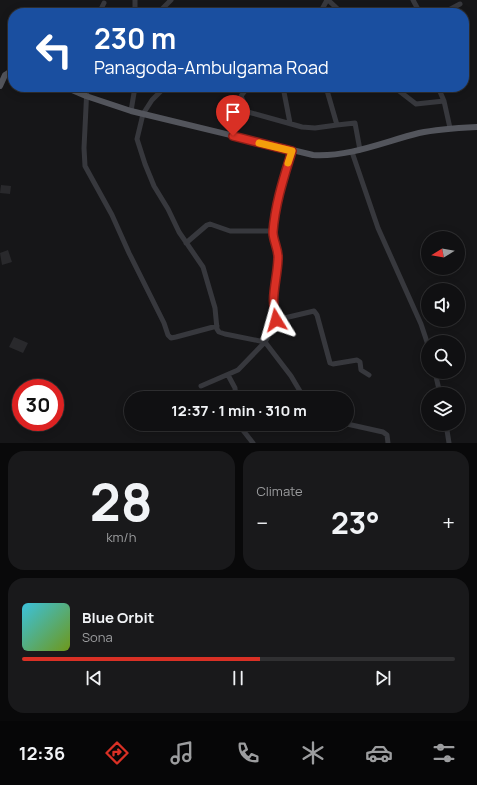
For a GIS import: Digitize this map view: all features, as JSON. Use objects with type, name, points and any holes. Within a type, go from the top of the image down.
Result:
[{"type":"main road","points":[[0,86],[5,75],[8,73]]},
{"type":"main road","points":[[77,92],[143,114],[292,151],[326,155],[352,152],[420,133],[450,128],[477,127]]},
{"type":"street","points":[[163,8],[171,0]]},
{"type":"street","points":[[327,0],[336,8]]},
{"type":"street","points":[[102,8],[104,3]]},
{"type":"street","points":[[452,8],[460,4]]},
{"type":"street","points":[[86,92],[84,148],[85,166],[112,215],[129,254],[164,323],[168,335],[171,338],[176,338],[217,326]]},
{"type":"street","points":[[132,111],[134,92]]},
{"type":"street","points":[[160,92],[152,100],[143,114],[138,139],[145,164],[154,186],[168,209],[179,232],[202,267],[214,308],[219,332],[265,342],[288,370],[300,391]]},
{"type":"street","points":[[244,92],[241,96],[248,112],[302,127],[315,128],[355,123],[360,150]]},
{"type":"street","points":[[284,92],[290,123]]},
{"type":"street","points":[[327,92],[337,125]]},
{"type":"street","points":[[400,92],[416,104],[444,101]]},
{"type":"street","points":[[440,92],[444,101],[450,128]]},
{"type":"street","points":[[201,386],[238,370],[265,342],[276,325],[273,293],[278,258],[273,239],[273,231],[280,192],[292,151]]},
{"type":"street","points":[[352,152],[378,228],[425,335]]},
{"type":"street","points":[[186,243],[210,224],[230,231],[273,231]]},
{"type":"street","points":[[276,320],[314,311],[317,315],[330,363],[333,364],[356,360],[360,362],[362,370],[369,375]]},
{"type":"street","points":[[228,375],[235,391]]},
{"type":"street","points":[[354,426],[383,432],[387,435],[388,443]]},
{"type":"street","points":[[244,431],[253,443]]},
{"type":"street","points":[[447,431],[450,443]]},
{"type":"building","points":[[1,185],[11,186],[10,194],[0,193]]},
{"type":"building","points":[[8,250],[12,262],[2,265],[0,253]]},
{"type":"building","points":[[14,337],[28,343],[23,353],[9,347]]},
{"type":"slow traffic","points":[[259,143],[292,151],[288,163]]},
{"type":"route","points":[[233,136],[292,151],[280,192],[273,231],[273,239],[278,258],[273,293],[274,313],[276,320]]}]
